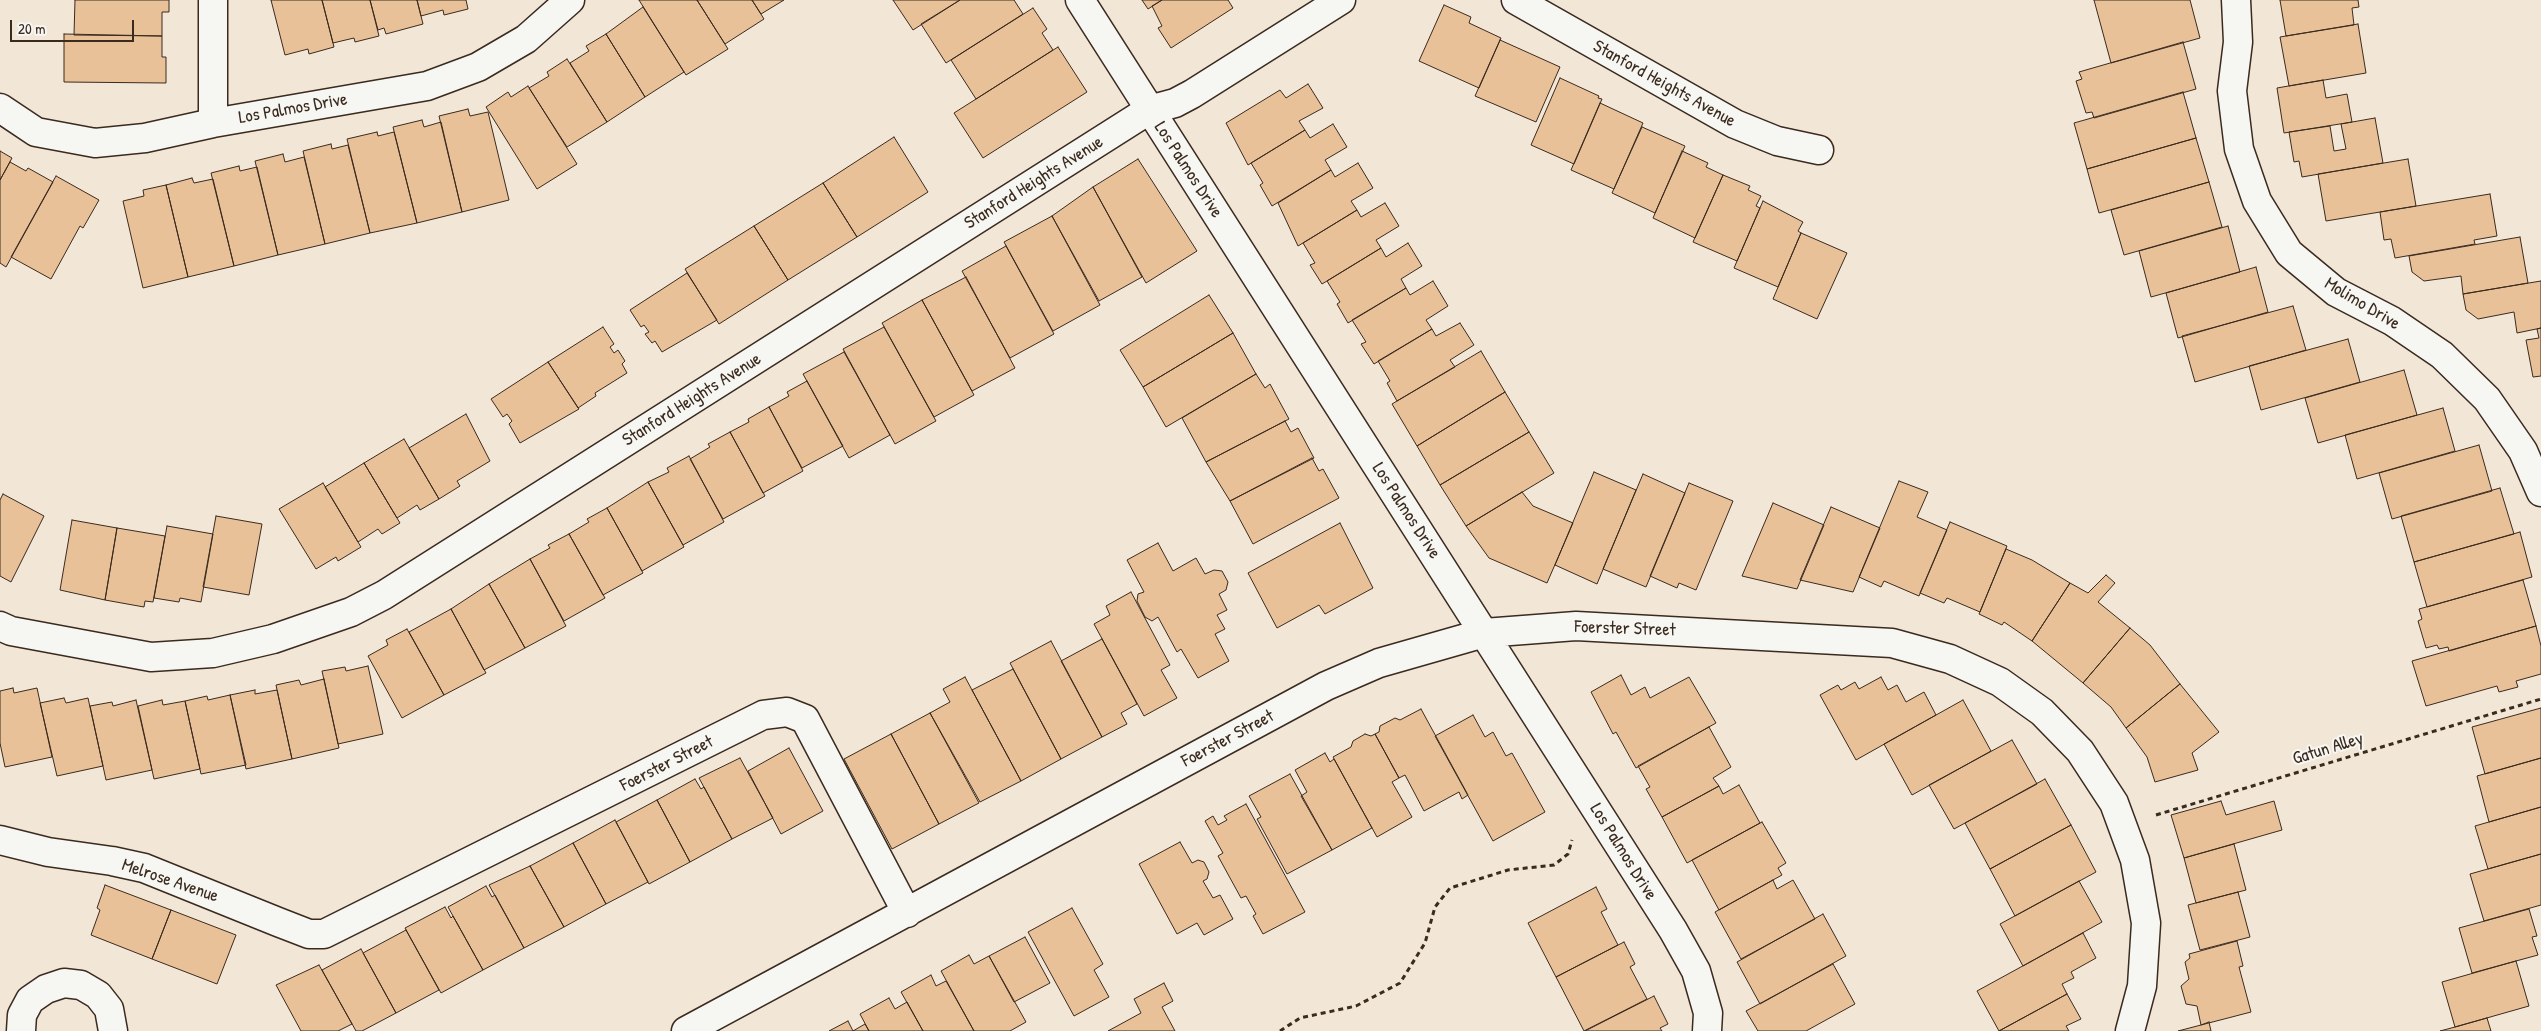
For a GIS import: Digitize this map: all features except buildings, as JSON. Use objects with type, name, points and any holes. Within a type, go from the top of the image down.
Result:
[{"type":"street","points":[[213,0],[213,123]]},
{"type":"street","name":"Los Palmos Drive","points":[[0,108],[36,132],[95,143],[145,138],[213,123],[426,86],[478,67],[526,39],[570,0]]},
{"type":"street","name":"Los Palmos Drive","points":[[1080,0],[1484,633],[1696,971],[1708,1013],[1707,1031]]},
{"type":"street","name":"Stanford Heights Avenue","points":[[0,626],[11,631],[29,635],[151,657],[221,651],[274,639],[351,612],[384,594],[1149,110],[1175,103],[1192,94],[1341,0]]},
{"type":"street","name":"Stanford Heights Avenue","points":[[1516,0],[1735,124],[1777,141],[1819,150]]},
{"type":"street","name":"Molimo Drive","points":[[2236,0],[2238,42],[2232,91],[2239,149],[2257,201],[2266,216],[2289,253],[2336,292],[2392,321],[2442,355],[2487,399],[2523,451],[2541,492]]},
{"type":"street","name":"Foerster Street","points":[[686,1031],[1326,686],[1379,663],[1484,633],[1576,626],[1892,643],[1950,659],[2000,682],[2042,712],[2080,752],[2114,802],[2135,860],[2146,923],[2142,986],[2130,1031]]},
{"type":"street","name":"Foerster Street","points":[[335,930],[763,715],[787,712],[805,719],[907,913]]},
{"type":"street","name":"Melrose Avenue","points":[[0,840],[48,852],[112,861],[144,868],[309,934],[324,934],[335,930]]},
{"type":"street","points":[[21,1031],[22,1015],[30,1000],[46,988],[64,983],[81,985],[98,995],[109,1009],[113,1031]]},
{"type":"path","name":"Gatun Alley","points":[[2122,825],[2541,699]]},
{"type":"path","points":[[1280,1031],[1300,1018],[1356,1006],[1400,983],[1425,943],[1435,907],[1450,888],[1508,870],[1554,865],[1568,854],[1577,825],[1596,810]]}]
